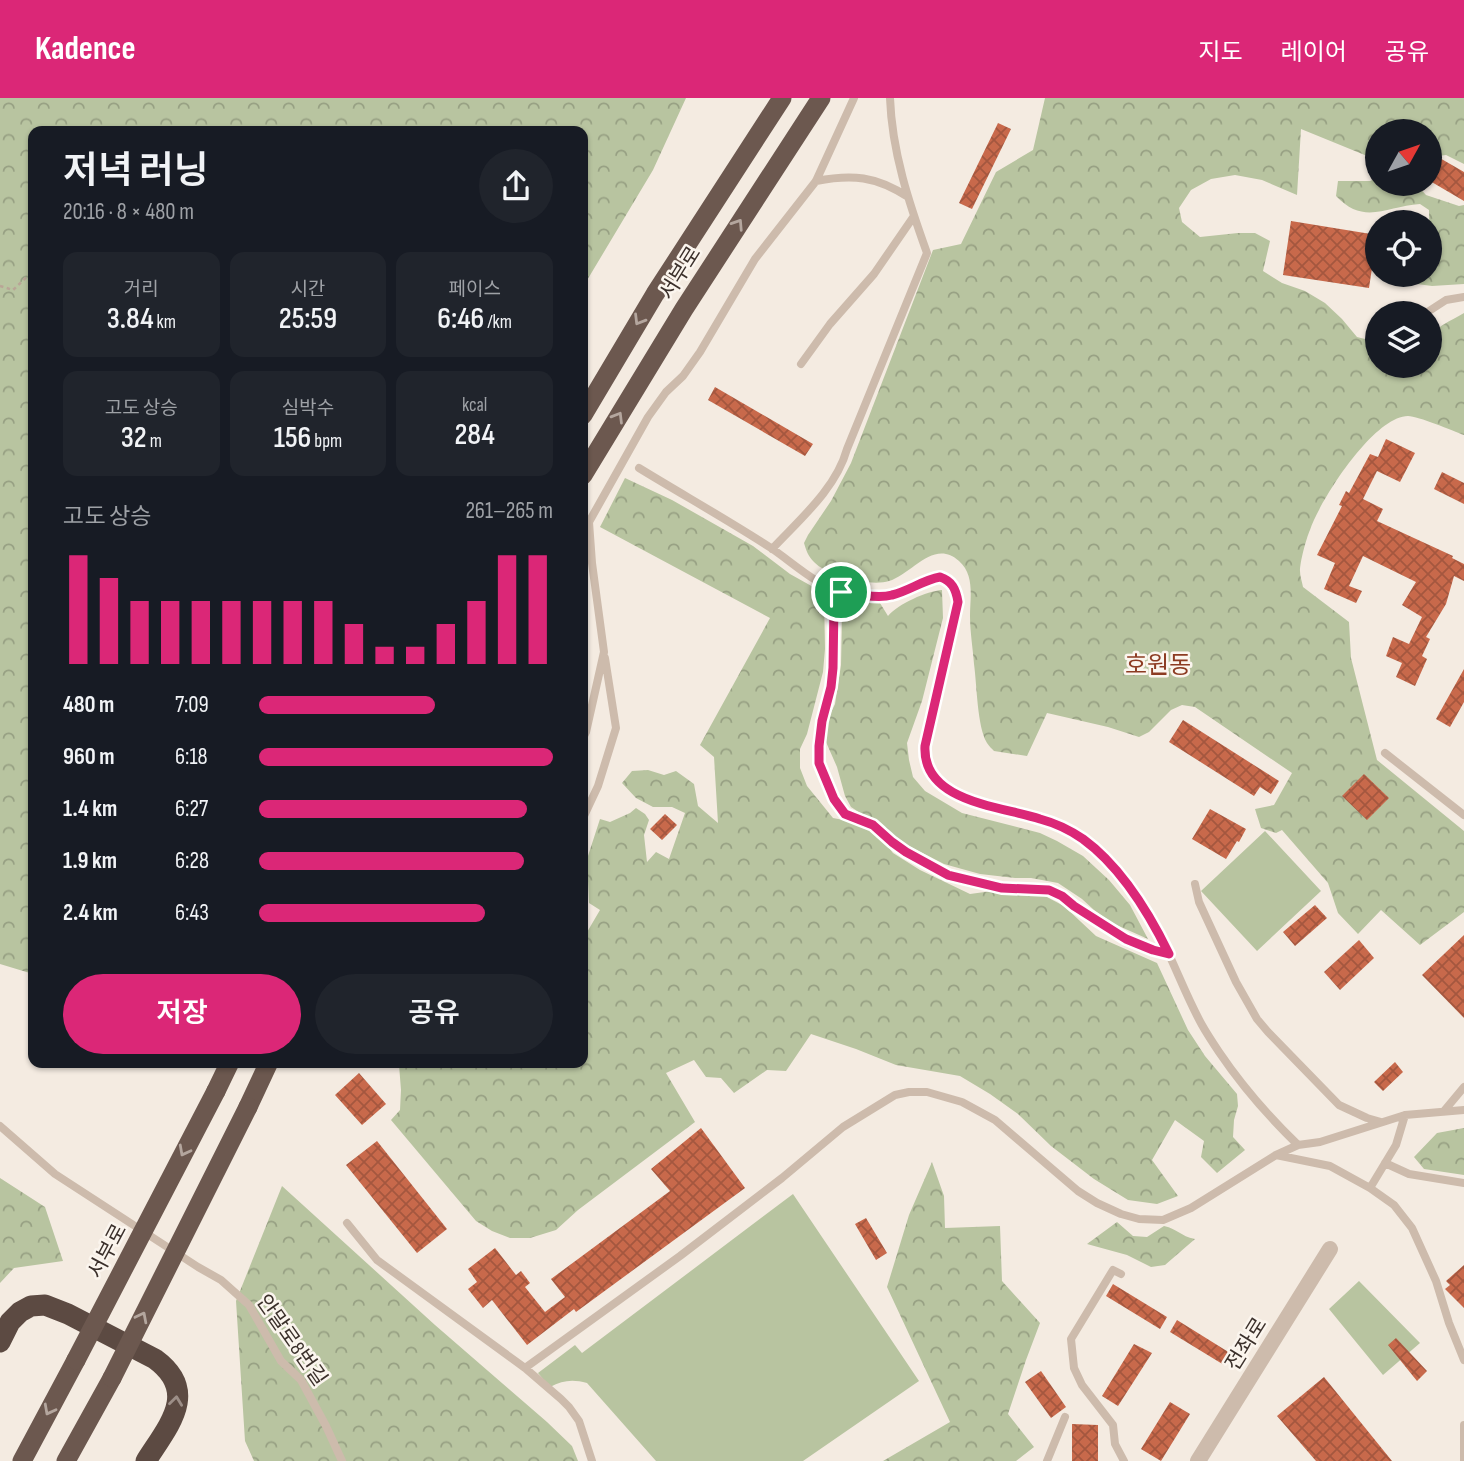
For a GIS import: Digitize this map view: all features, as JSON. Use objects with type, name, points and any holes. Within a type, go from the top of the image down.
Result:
[{"type":"highway","name":"서부로","points":[[588,407],[655,294],[782,98]]},
{"type":"highway","name":"서부로","points":[[588,467],[684,309],[821,98]]},
{"type":"highway","name":"서부로","points":[[22,1461],[227,1068]]},
{"type":"highway","points":[[66,1461],[112,1378],[267,1068]]},
{"type":"highway","points":[[0,1342],[10,1322],[20,1312],[31,1306],[45,1305],[68,1314],[164,1366],[177,1385],[177,1406],[146,1461]]},
{"type":"street","name":"전좌로","points":[[1198,1461],[1330,1249]]},
{"type":"lane","points":[[588,807],[598,786],[616,728],[592,563],[589,522],[648,417],[666,392],[683,376],[755,259],[816,181],[855,98]]},
{"type":"lane","points":[[772,549],[828,486],[844,462],[927,253],[908,197],[892,128],[890,98]]},
{"type":"lane","points":[[816,181],[841,176],[855,177],[887,185],[908,197]]},
{"type":"lane","points":[[801,364],[830,324],[874,274],[914,216]]},
{"type":"lane","points":[[1442,303],[1464,298]]},
{"type":"lane","points":[[639,468],[837,590],[880,596],[893,595],[930,579],[940,577],[948,580],[957,592],[958,602],[925,746],[924,758],[933,776],[955,794],[969,800],[1062,827],[1084,840],[1105,860],[1134,893],[1149,917],[1202,1026],[1222,1056],[1266,1114],[1298,1145]]},
{"type":"lane","points":[[837,590],[834,604],[833,668],[822,721],[819,763],[834,799],[845,814],[873,825],[899,847],[948,875],[1002,888],[1049,890],[1126,939],[1169,954]]},
{"type":"lane","points":[[588,718],[604,652]]},
{"type":"lane","points":[[1385,753],[1464,815]]},
{"type":"lane","points":[[1195,884],[1199,902],[1220,948],[1257,1019],[1339,1105],[1381,1122]]},
{"type":"lane","points":[[1444,1111],[1464,1087]]},
{"type":"lane","points":[[525,1368],[680,1256],[782,1178],[843,1127],[895,1095],[927,1092],[962,1102],[995,1120],[1078,1191],[1097,1203],[1139,1219],[1163,1220],[1191,1208],[1276,1155],[1298,1145],[1320,1142],[1405,1115],[1464,1110]]},
{"type":"lane","points":[[1370,1188],[1396,1145],[1405,1115]]},
{"type":"lane","name":"안말로8번길","points":[[0,1126],[55,1174],[221,1280],[249,1305],[281,1362],[301,1380],[342,1461]]},
{"type":"lane","points":[[1276,1155],[1330,1166],[1394,1205],[1412,1228],[1436,1281],[1464,1360]]},
{"type":"lane","points":[[1385,1163],[1409,1174],[1464,1184]]},
{"type":"lane","points":[[347,1223],[377,1260],[525,1368],[569,1407],[579,1421],[593,1461]]},
{"type":"lane","points":[[1121,1274],[1113,1270],[1071,1339],[1074,1368],[1082,1385],[1113,1425],[1115,1444],[1124,1461]]},
{"type":"lane","points":[[1047,1461],[1065,1417]]},
{"type":"lane","points":[[1464,1425],[1464,1461]]},
{"type":"path","points":[[0,286],[13,290],[28,276]]},
{"type":"green space","points":[[0,98],[686,98],[653,170],[588,279],[588,126],[28,126],[28,972],[0,964]]},
{"type":"green space","points":[[1045,98],[1464,98],[1464,164],[1442,156],[1442,119],[1365,119],[1365,155],[1301,129],[1297,195],[1262,180],[1235,175],[1211,179],[1191,190],[1179,208],[1182,222],[1200,237],[1255,233],[1270,241],[1263,271],[1325,303],[1357,337],[1365,339],[1365,378],[1442,378],[1442,326],[1464,313],[1464,435],[1408,416],[1394,420],[1380,430],[1365,444],[1336,481],[1308,534],[1300,567],[1303,587],[1349,622],[1351,658],[1377,760],[1464,831],[1464,912],[1420,945],[1381,910],[1358,934],[1338,913],[1328,883],[1282,830],[1276,833],[1261,828],[1255,809],[1274,805],[1292,773],[1195,707],[1182,705],[1171,710],[1149,732],[1139,737],[1047,713],[1027,756],[994,751],[987,743],[981,726],[970,628],[970,580],[959,561],[941,553],[932,555],[898,577],[872,583],[829,572],[814,562],[808,553],[804,543],[851,463],[933,250],[961,244],[996,172],[1033,150]]},
{"type":"green space","points":[[1338,181],[1365,181],[1365,196],[1429,196],[1459,206],[1464,205],[1464,284],[1442,285],[1442,210],[1429,210],[1420,204],[1385,210],[1356,210],[1336,196]]},
{"type":"green space","points":[[625,478],[672,500],[753,546],[790,574],[824,593],[823,672],[807,734],[800,749],[800,768],[807,786],[833,818],[864,824],[882,839],[893,853],[920,870],[970,894],[992,891],[1043,895],[1064,906],[1096,936],[1157,963],[1188,1030],[1205,1056],[1237,1094],[1238,1106],[1233,1137],[1245,1150],[1217,1173],[1201,1157],[1204,1141],[1175,1120],[1152,1160],[1178,1196],[1157,1204],[1128,1200],[1094,1179],[1051,1146],[1018,1114],[960,1076],[896,1065],[811,1034],[786,1071],[767,1070],[734,1093],[721,1078],[706,1077],[694,1060],[666,1073],[695,1122],[578,1210],[556,1230],[530,1238],[510,1238],[476,1221],[391,1120],[400,1110],[399,1068],[588,1068],[588,930],[600,910],[589,903],[588,856],[600,819],[610,822],[636,808],[649,820],[644,835],[647,862],[656,852],[669,859],[685,813],[672,807],[653,807],[636,798],[622,783],[632,771],[648,770],[664,775],[676,771],[694,784],[698,806],[718,823],[714,757],[700,745],[770,618],[600,527]]},
{"type":"green space","points":[[942,590],[943,618],[922,701],[907,743],[913,777],[925,791],[962,813],[1040,833],[1083,856],[1109,880],[1130,905],[1148,939],[1112,923],[1058,883],[980,874],[944,864],[903,843],[851,807],[826,742],[826,723],[835,704],[841,665],[842,617],[852,605],[864,602],[880,603],[888,616],[913,599]]},
{"type":"green space","points":[[1265,831],[1321,891],[1257,951],[1201,891]]},
{"type":"green space","points":[[1464,1128],[1464,1175],[1424,1169],[1414,1157],[1437,1133]]},
{"type":"green space","points":[[932,1162],[944,1196],[945,1228],[1000,1226],[1002,1281],[1040,1323],[1008,1414],[1034,1447],[1016,1461],[883,1461],[950,1422],[887,1287],[909,1215]]},
{"type":"green space","points":[[0,1178],[45,1207],[63,1261],[14,1268],[0,1283]]},
{"type":"green space","points":[[282,1186],[547,1422],[572,1446],[578,1461],[254,1461],[245,1441],[236,1301]]},
{"type":"green space","points":[[793,1194],[919,1381],[803,1461],[656,1461],[587,1383],[568,1381],[550,1387],[538,1373],[575,1345],[582,1353]]},
{"type":"green space","points":[[1117,1222],[1133,1236],[1147,1237],[1164,1226],[1195,1239],[1165,1265],[1151,1267],[1127,1255],[1087,1244]]},
{"type":"green space","points":[[1359,1281],[1420,1343],[1383,1375],[1329,1309]]},
{"type":"building","points":[[998,123],[1011,129],[972,209],[959,203]]},
{"type":"building","points":[[1442,159],[1464,172],[1464,201],[1442,188]]},
{"type":"building","points":[[1291,221],[1365,233],[1365,287],[1369,288],[1283,275]]},
{"type":"building","points":[[715,387],[813,444],[805,456],[708,400]]},
{"type":"building","points":[[1386,439],[1415,453],[1400,482],[1377,471],[1363,499],[1383,509],[1377,521],[1453,556],[1452,558],[1464,564],[1464,581],[1454,576],[1446,604],[1426,637],[1430,639],[1422,656],[1427,659],[1415,686],[1396,677],[1402,663],[1386,656],[1393,637],[1409,644],[1422,617],[1402,605],[1416,582],[1363,556],[1349,586],[1362,591],[1356,603],[1324,589],[1335,563],[1317,555],[1342,506],[1339,505],[1346,491],[1349,493],[1370,454],[1378,457]]},
{"type":"building","points":[[1442,472],[1464,483],[1464,504],[1434,489]]},
{"type":"building","points":[[1464,669],[1464,702],[1450,727],[1436,719]]},
{"type":"building","points":[[1183,720],[1279,781],[1271,794],[1260,787],[1254,796],[1169,742]]},
{"type":"building","points":[[1364,774],[1389,798],[1367,820],[1342,796]]},
{"type":"building","points":[[1210,809],[1246,829],[1226,859],[1192,839]]},
{"type":"building","points":[[665,814],[677,825],[662,840],[650,829]]},
{"type":"building","points":[[1315,905],[1327,918],[1295,946],[1283,932]]},
{"type":"building","points":[[1464,935],[1464,1018],[1422,975]]},
{"type":"building","points":[[1359,940],[1374,958],[1340,990],[1324,972]]},
{"type":"building","points":[[1395,1062],[1403,1072],[1383,1091],[1374,1082]]},
{"type":"building","points":[[359,1073],[386,1104],[362,1125],[335,1095]]},
{"type":"building","points":[[701,1128],[745,1188],[576,1312],[574,1309],[527,1345],[492,1300],[483,1308],[468,1289],[477,1282],[468,1269],[495,1248],[516,1275],[521,1271],[530,1283],[525,1287],[545,1312],[565,1297],[551,1279],[670,1191],[651,1169]]},
{"type":"building","points":[[377,1141],[447,1229],[417,1253],[346,1165]]},
{"type":"building","points":[[866,1218],[887,1253],[876,1260],[855,1224]]},
{"type":"building","points":[[1464,1265],[1464,1308],[1445,1289],[1450,1285],[1446,1281]]},
{"type":"building","points":[[1113,1284],[1167,1317],[1160,1329],[1106,1296]]},
{"type":"building","points":[[1177,1320],[1230,1353],[1224,1365],[1170,1332]]},
{"type":"building","points":[[1396,1338],[1427,1371],[1417,1381],[1388,1345]]},
{"type":"building","points":[[1134,1344],[1152,1353],[1118,1406],[1102,1396]]},
{"type":"building","points":[[1041,1371],[1066,1407],[1051,1418],[1025,1382]]},
{"type":"building","points":[[1324,1377],[1392,1461],[1316,1461],[1277,1416]]},
{"type":"building","points":[[1170,1402],[1190,1414],[1161,1461],[1141,1449]]},
{"type":"building","points":[[1072,1424],[1098,1425],[1098,1461],[1072,1461]]},
{"type":"district","name":"호원동","points":[[1158,665]]},
{"type":"route","points":[[940,577],[948,580],[957,592],[958,602],[925,746],[924,758],[933,776],[955,794],[969,800],[1040,819],[1062,827],[1084,840],[1134,893],[1169,954],[1126,939],[1049,890],[1002,888],[948,875],[906,852],[873,825],[845,814],[834,799],[819,763],[822,721],[833,668],[834,604],[837,590],[841,592],[893,595],[930,579],[940,577]]}]
